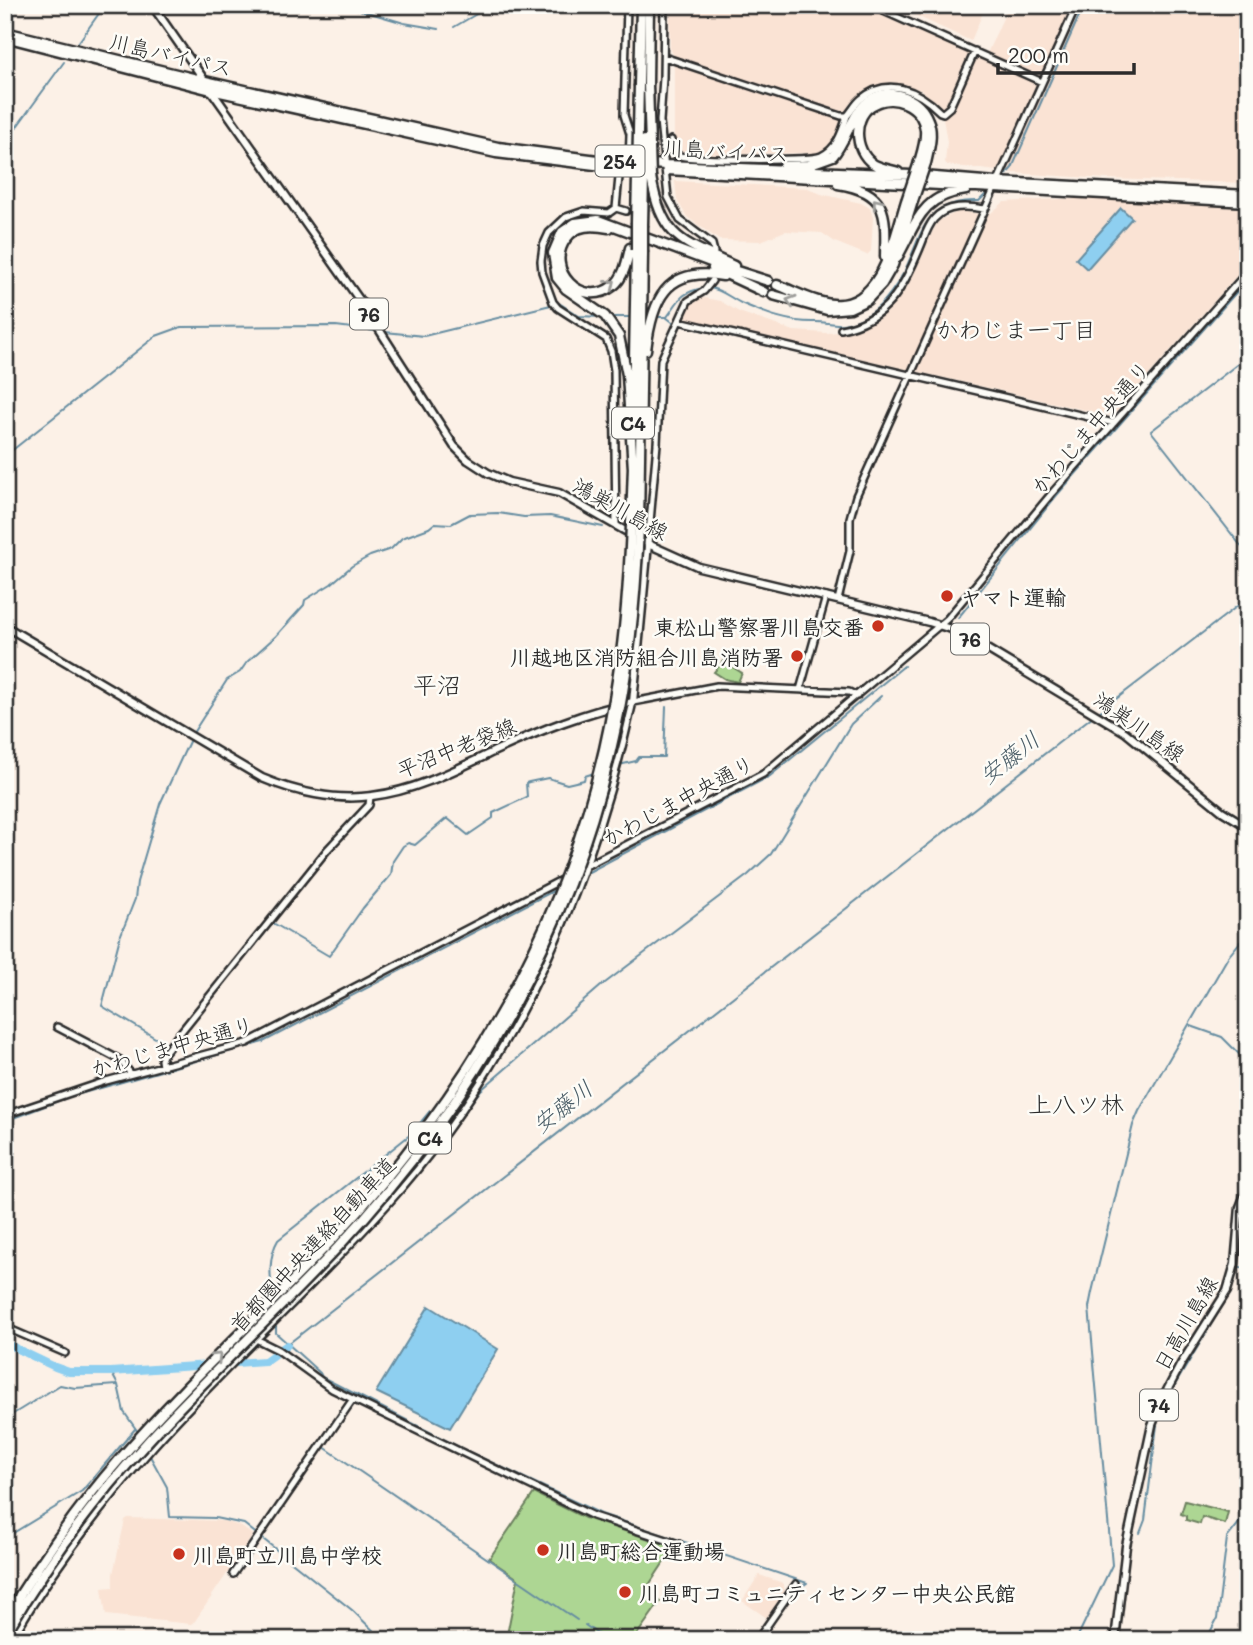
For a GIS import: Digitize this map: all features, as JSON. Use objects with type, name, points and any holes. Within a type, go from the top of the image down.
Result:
[{"type":"highway","name":"首都圏中央連絡自動車道","points":[[641,5],[643,84]]},
{"type":"highway","name":"首都圏中央連絡自動車道","points":[[5,1634],[39,1579],[104,1493],[159,1430],[338,1247],[392,1187],[442,1123],[491,1048],[529,979],[556,920],[579,860],[615,737],[634,609],[642,366],[636,250],[641,177],[639,111],[649,5]]},
{"type":"highway","name":"川島バイパス","points":[[5,32],[205,81],[498,147],[665,167],[821,179],[979,189],[995,185],[1248,195]]},
{"type":"highway","name":"川島バイパス","points":[[5,37],[211,90],[496,153],[620,167],[750,168],[911,175],[995,185],[1248,202]]},
{"type":"highway","points":[[643,84],[641,177],[660,215],[673,232],[692,247],[772,283],[835,305],[865,294],[889,264],[926,205],[957,192],[979,189]]},
{"type":"highway","points":[[750,168],[808,165],[826,160],[838,149],[859,109],[874,97],[888,93],[913,100],[929,120],[930,149],[922,163]]},
{"type":"highway","points":[[637,223],[636,250],[618,281],[602,292],[592,293],[575,288],[564,278],[559,269],[558,256],[561,247],[570,233],[594,225],[609,228],[687,258],[769,293],[827,310],[850,309],[867,300],[882,284],[896,250],[922,163],[925,132],[918,113],[903,102],[890,100],[878,103],[864,113],[858,129],[858,141],[876,165],[911,175]]},
{"type":"highway","points":[[821,179],[862,190],[878,201],[885,216],[889,264]]},
{"type":"highway","points":[[633,469],[624,354],[619,336],[607,318],[566,289],[554,269],[555,245],[562,232],[575,223],[588,220],[612,223],[721,266],[757,276]]},
{"type":"highway","points":[[642,366],[652,313],[657,300],[673,282],[701,274],[720,275],[736,280]]},
{"type":"highway","name":"首都圏中央連絡自動車道","points":[[5,1619],[60,1535],[117,1462],[331,1241],[410,1151],[460,1081],[500,1016],[549,917],[571,860],[593,790],[618,675],[635,526],[633,469],[638,317]]},
{"type":"main road","name":"鴻巣川島線","points":[[152,5],[368,312],[460,453],[488,473],[509,482],[559,493],[648,544],[709,570],[957,631],[1125,732],[1222,811],[1248,827]]},
{"type":"main road","points":[[633,702],[648,544]]},
{"type":"main road","name":"平沼中老袋線","points":[[5,626],[262,778],[317,794],[370,797],[403,790],[571,719],[633,702]]},
{"type":"main road","name":"日高川島線","points":[[1115,1640],[1126,1546],[1152,1425],[1181,1364],[1227,1291],[1235,1264],[1240,1207],[1248,1187]]},
{"type":"street","points":[[627,5],[624,114],[629,134],[629,162]]},
{"type":"street","points":[[664,5],[660,121],[668,197],[670,206],[680,220],[712,244],[714,252]]},
{"type":"street","points":[[870,5],[1042,82]]},
{"type":"street","points":[[838,600],[850,551],[852,508],[1077,5]]},
{"type":"street","points":[[671,140],[671,149],[679,156],[737,159],[814,158],[834,146],[847,116],[860,100],[874,90],[891,87],[912,91],[943,113],[950,107],[975,51]]},
{"type":"street","points":[[664,57],[847,116]]},
{"type":"street","points":[[616,526],[614,370],[611,351],[601,335],[558,308],[545,282],[541,261],[543,246],[549,233],[566,217],[584,211],[609,213],[616,208],[620,167]]},
{"type":"street","points":[[841,329],[874,317],[894,298],[903,286],[936,217],[948,210],[964,206],[985,209]]},
{"type":"street","points":[[616,208],[626,211]]},
{"type":"street","name":"かわじま中央通り","points":[[5,1115],[131,1074],[261,1037],[755,779],[940,625],[967,597],[1052,493],[1248,271]]},
{"type":"street","points":[[648,544],[661,360],[688,301],[708,286]]},
{"type":"street","points":[[678,324],[1114,423]]},
{"type":"street","points":[[800,690],[826,597]]},
{"type":"street","points":[[11,1640],[68,1552],[102,1507],[156,1444],[403,1188],[463,1109],[528,1002],[552,952],[586,866],[633,702],[717,686],[849,692],[857,696]]},
{"type":"street","points":[[162,1066],[164,1053],[327,850],[369,805],[370,797]]},
{"type":"street","points":[[57,1027],[120,1060],[131,1074]]},
{"type":"street","points":[[5,1326],[65,1353]]},
{"type":"street","points":[[258,1340],[278,1350],[323,1384],[593,1516],[679,1544]]},
{"type":"street","points":[[233,1574],[353,1399]]},
{"type":"street","points":[[757,1640],[796,1584]]},
{"type":"shaded area","points":[[670,5],[858,5],[984,60],[1009,5],[1231,5],[1248,13],[1248,183],[1107,179],[1014,173],[947,165],[943,118],[936,102],[921,90],[892,82],[872,87],[855,99],[849,105],[834,140],[819,153],[682,154],[674,149],[674,56],[670,48]]},
{"type":"shaded area","points":[[893,5],[986,5],[971,41]]},
{"type":"shaded area","points":[[675,181],[808,188],[821,194],[861,203],[870,208],[873,218],[871,251],[867,255],[835,242],[822,233],[785,231],[761,241],[719,240],[687,217],[677,200]]},
{"type":"shaded area","points":[[1058,199],[1248,208],[1248,263],[1116,412],[1107,415],[687,319],[685,313],[693,300],[705,298],[720,301],[739,312],[794,331],[851,331],[877,320],[895,302],[938,221],[959,211],[991,213],[1004,202]]},
{"type":"shaded area","name":"川島町立川島中学校","points":[[125,1520],[225,1521],[240,1526],[253,1535],[191,1624],[106,1615],[102,1588],[113,1587],[113,1574]]},
{"type":"shaded area","points":[[759,1575],[783,1583],[785,1590],[767,1618],[742,1601]]},
{"type":"green space","points":[[723,661],[742,673],[738,682],[725,679],[714,672]]},
{"type":"green space","points":[[534,1493],[585,1518],[674,1547],[645,1591],[660,1602],[633,1640],[506,1640],[518,1579],[489,1559]]},
{"type":"green space","points":[[1185,1501],[1228,1512],[1225,1524],[1202,1517],[1200,1524],[1186,1520],[1186,1516],[1181,1514]]},
{"type":"water","points":[[1121,208],[1132,218],[1087,269],[1076,259]]},
{"type":"water","points":[[429,1306],[498,1349],[450,1428],[376,1392]]},
{"type":"waterway","points":[[78,43],[105,5]]},
{"type":"waterway","points":[[343,5],[404,23],[439,29]]},
{"type":"waterway","points":[[454,27],[492,5]]},
{"type":"waterway","points":[[1002,179],[1012,168],[1084,5]]},
{"type":"waterway","points":[[5,143],[64,62]]},
{"type":"waterway","points":[[905,270],[923,229],[937,211],[947,205],[979,201],[990,190]]},
{"type":"waterway","points":[[709,288],[779,317],[843,324],[854,322],[871,313],[892,291],[903,274]]},
{"type":"waterway","points":[[958,618],[1057,495],[1248,279]]},
{"type":"waterway","points":[[667,317],[684,295],[703,288]]},
{"type":"waterway","points":[[385,332],[424,336],[559,303],[579,316],[602,317]]},
{"type":"waterway","points":[[611,317],[630,317]]},
{"type":"waterway","points":[[657,317],[666,317],[675,324],[950,387]]},
{"type":"waterway","points":[[5,456],[156,336],[181,327],[336,326],[376,331]]},
{"type":"waterway","points":[[1248,356],[1151,431],[1248,555]]},
{"type":"waterway","points":[[594,773],[585,776],[584,780],[567,784],[548,778],[526,783],[527,797],[493,813],[493,818],[468,835],[447,818],[415,845],[408,843],[403,846],[393,861],[391,875],[363,908],[329,956],[273,923],[172,1048],[102,1006],[120,937],[135,899],[137,882],[160,804],[193,733],[227,680],[240,672],[247,662],[276,636],[304,605],[305,600],[331,584],[352,566],[391,549],[402,538],[435,523],[451,524],[470,514],[550,516],[603,527]]},
{"type":"waterway","name":"安藤川","points":[[1099,712],[1248,598]]},
{"type":"waterway","points":[[583,875],[770,776],[904,666]]},
{"type":"waterway","points":[[453,1127],[481,1090],[601,986],[748,875],[771,854],[851,724],[881,696]]},
{"type":"waterway","points":[[619,765],[636,761],[639,757],[664,757],[666,707]]},
{"type":"waterway","name":"安藤川","points":[[288,1344],[1093,716]]},
{"type":"waterway","points":[[5,1121],[69,1097],[263,1042],[557,889]]},
{"type":"waterway","points":[[1076,1640],[1112,1565],[1089,1307],[1092,1292],[1133,1125],[1139,1111],[1228,957],[1248,932]]},
{"type":"waterway","points":[[1191,1026],[1222,1037],[1248,1063]]},
{"type":"waterway","points":[[273,1294],[271,1267],[278,1240],[411,1134],[430,1111],[434,1114]]},
{"type":"waterway","points":[[1163,1405],[1231,1291],[1238,1269],[1248,1269]]},
{"type":"waterway","points":[[276,1324],[276,1333],[322,1377],[463,1449],[601,1514],[807,1583],[793,1592]]},
{"type":"waterway","name":"安藤川","points":[[5,1343],[69,1372],[111,1372],[265,1361],[287,1345]]},
{"type":"waterway","points":[[139,1431],[201,1366]]},
{"type":"waterway","points":[[111,1372],[118,1385],[124,1412],[138,1432]]},
{"type":"waterway","points":[[5,1419],[60,1385],[75,1388],[117,1385]]},
{"type":"waterway","points":[[354,1403],[324,1447],[577,1620]]},
{"type":"waterway","points":[[1140,1533],[1145,1520],[1158,1417]]},
{"type":"waterway","points":[[5,1538],[82,1491],[135,1429]]},
{"type":"waterway","points":[[150,1456],[167,1487],[170,1517],[215,1518],[244,1524],[352,1610],[383,1640]]},
{"type":"waterway","points":[[1206,1640],[1217,1619],[1227,1538],[1248,1512]]},
{"type":"waterway","points":[[762,1640],[790,1597]]},
{"type":"waterway","points":[[585,1625],[606,1640]]},
{"type":"tunnel","points":[[626,211],[668,207]]},
{"type":"place","name":"ヤマト運輸","points":[[947,596]]},
{"type":"place","name":"東松山警察署川島交番","points":[[878,626]]},
{"type":"place","name":"川越地区消防組合川島消防署","points":[[797,656]]},
{"type":"place","name":"川島町総合運動場","points":[[543,1550]]},
{"type":"place","name":"川島町立川島中学校","points":[[179,1554]]},
{"type":"place","name":"川島町コミュニティセンター中央公民館","points":[[625,1592]]},
{"type":"district","name":"かわじま一丁目","points":[[1016,329]]},
{"type":"district","name":"平沼","points":[[437,684]]},
{"type":"district","name":"上八ツ林","points":[[1076,1103]]}]
